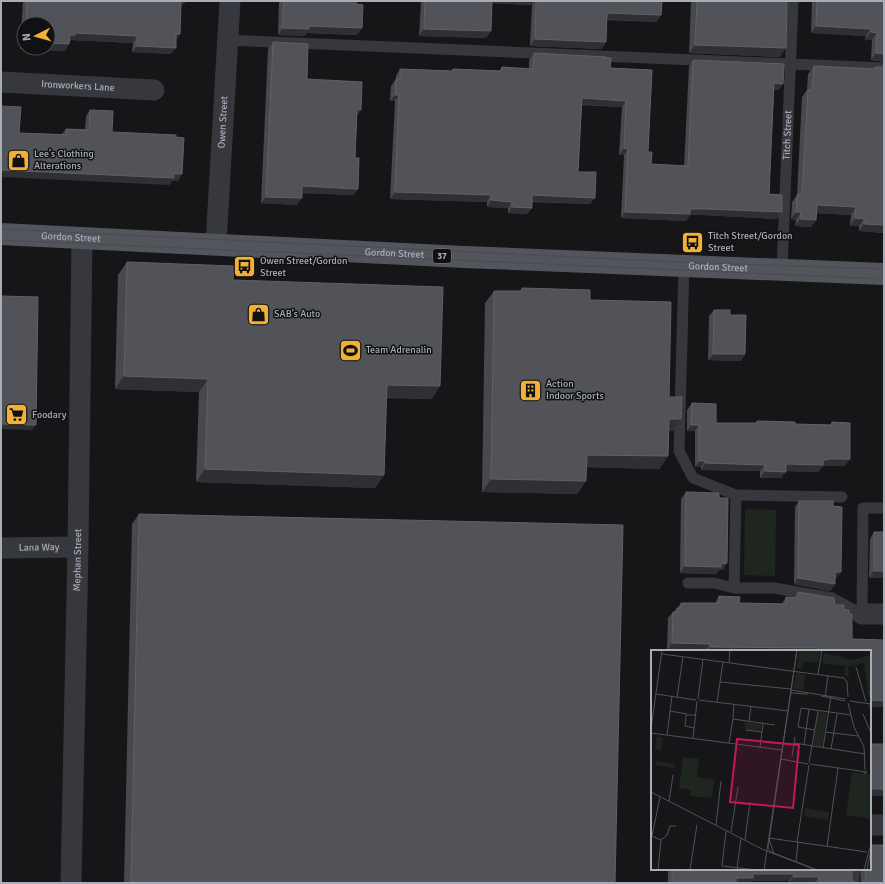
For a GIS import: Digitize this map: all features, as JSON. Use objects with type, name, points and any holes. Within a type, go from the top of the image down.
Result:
[{"type":"main road","name":"Gordon Street","points":[[1,234],[464,257],[884,274]]},
{"type":"street","name":"Owen Street","points":[[216,244],[230,1]]},
{"type":"street","name":"Ironworkers Lane","points":[[1,82],[154,90]]},
{"type":"street","name":"Mephan Street","points":[[71,883],[78,548],[82,238]]},
{"type":"street","name":"Lana Way","points":[[1,548],[78,548]]},
{"type":"street","points":[[862,614],[884,614]]},
{"type":"street","points":[[871,825],[884,825]]},
{"type":"lane","name":"Titch Street","points":[[782,269],[794,1]]},
{"type":"lane","points":[[227,40],[884,68]]},
{"type":"lane","points":[[684,265],[678,451],[693,478],[736,495],[842,497]]},
{"type":"lane","points":[[734,588],[736,495]]},
{"type":"lane","points":[[688,583],[714,584],[734,588],[774,588],[832,598],[862,614],[864,508],[884,508]]},
{"type":"lane","points":[[854,870],[854,883]]},
{"type":"shaded area","points":[[745,509],[776,510],[775,576],[744,575]]},
{"type":"building","points":[[27,1],[181,1],[180,34],[176,34],[176,48],[137,46],[137,36],[75,33],[75,35],[70,35],[69,44],[56,43],[56,16],[26,16]]},
{"type":"building","points":[[284,1],[356,1],[356,4],[363,5],[362,28],[309,26],[309,29],[282,28]]},
{"type":"building","points":[[425,1],[492,1],[491,31],[424,29]]},
{"type":"building","points":[[536,1],[662,1],[661,15],[607,13],[606,42],[535,39]]},
{"type":"building","points":[[697,1],[787,1],[786,48],[695,45]]},
{"type":"building","points":[[817,1],[884,1],[884,54],[876,53],[877,33],[871,32],[871,29],[816,26]]},
{"type":"building","points":[[273,42],[308,44],[307,79],[362,82],[361,110],[357,109],[355,158],[359,158],[358,189],[302,186],[302,198],[266,197]]},
{"type":"building","points":[[534,53],[606,57],[611,58],[610,68],[652,70],[648,152],[652,152],[651,164],[688,166],[693,60],[784,64],[783,84],[774,83],[769,194],[782,195],[782,212],[690,209],[690,214],[625,212],[628,149],[624,148],[626,101],[582,98],[578,172],[596,172],[595,198],[532,195],[532,208],[512,207],[512,202],[491,200],[491,195],[395,192],[399,95],[395,95],[396,79],[400,79],[400,69],[501,71],[502,67],[533,69]]},
{"type":"building","points":[[814,66],[875,69],[875,67],[884,67],[884,225],[864,224],[864,219],[855,218],[856,207],[817,205],[816,220],[800,219],[801,212],[796,212],[797,195],[802,195],[808,90],[812,90]]},
{"type":"building","points":[[1,106],[21,107],[19,133],[66,135],[66,129],[89,130],[90,110],[113,111],[112,132],[176,135],[176,137],[184,138],[182,174],[174,174],[174,178],[1,170]]},
{"type":"building","points":[[127,262],[234,266],[233,280],[443,287],[440,386],[387,385],[384,475],[205,469],[208,379],[124,376]]},
{"type":"building","points":[[522,288],[590,290],[590,300],[671,302],[669,397],[682,397],[681,419],[669,419],[668,456],[587,455],[586,481],[491,479],[494,291],[522,291]]},
{"type":"building","points":[[1,296],[38,297],[36,425],[1,424]]},
{"type":"building","points":[[714,310],[730,310],[730,315],[746,315],[745,354],[713,354]]},
{"type":"building","points":[[692,403],[716,404],[716,423],[757,423],[757,421],[832,425],[832,422],[850,423],[850,459],[823,460],[823,465],[786,464],[786,472],[765,471],[765,465],[705,463],[705,461],[700,461],[699,459],[699,425],[691,425]]},
{"type":"building","points":[[686,492],[719,493],[719,498],[728,498],[727,563],[721,564],[721,567],[685,566]]},
{"type":"building","points":[[799,501],[833,501],[833,506],[842,507],[841,572],[835,572],[835,584],[798,578]]},
{"type":"building","points":[[139,514],[623,525],[615,883],[131,882]]},
{"type":"building","points":[[874,532],[884,532],[884,571],[874,571]]},
{"type":"building","points":[[798,592],[834,598],[835,605],[844,605],[844,610],[849,610],[849,614],[852,614],[852,639],[884,640],[884,701],[871,700],[871,650],[710,647],[710,644],[672,643],[673,612],[677,612],[677,608],[681,608],[681,603],[719,603],[719,596],[740,597],[739,603],[786,604],[786,597],[798,598]]},
{"type":"building","points":[[871,744],[884,744],[884,789],[871,789]]},
{"type":"building","points":[[871,845],[884,845],[884,883],[862,883],[866,877],[865,870],[871,870]]},
{"type":"building","points":[[672,870],[852,870],[852,880],[856,883],[819,883],[819,877],[793,877],[794,874],[753,874],[753,878],[736,878],[736,883],[672,883]]},
{"type":"tram line","points":[[1,229],[678,262],[884,269]]},
{"type":"tram line","points":[[1,240],[884,279]]},
{"type":"place","name":"Lee’s Clothing Alterations","points":[[19,160]]},
{"type":"place","name":"Titch Street/Gordon Street","points":[[692,242]]},
{"type":"place","name":"Owen Street/Gordon Street","points":[[244,267]]},
{"type":"place","name":"SAB’s Auto","points":[[258,314]]},
{"type":"place","name":"Team Adrenalin","points":[[350,350]]},
{"type":"place","name":"Action Indoor Sports","points":[[531,390]]},
{"type":"place","name":"Foodary","points":[[17,415]]}]
